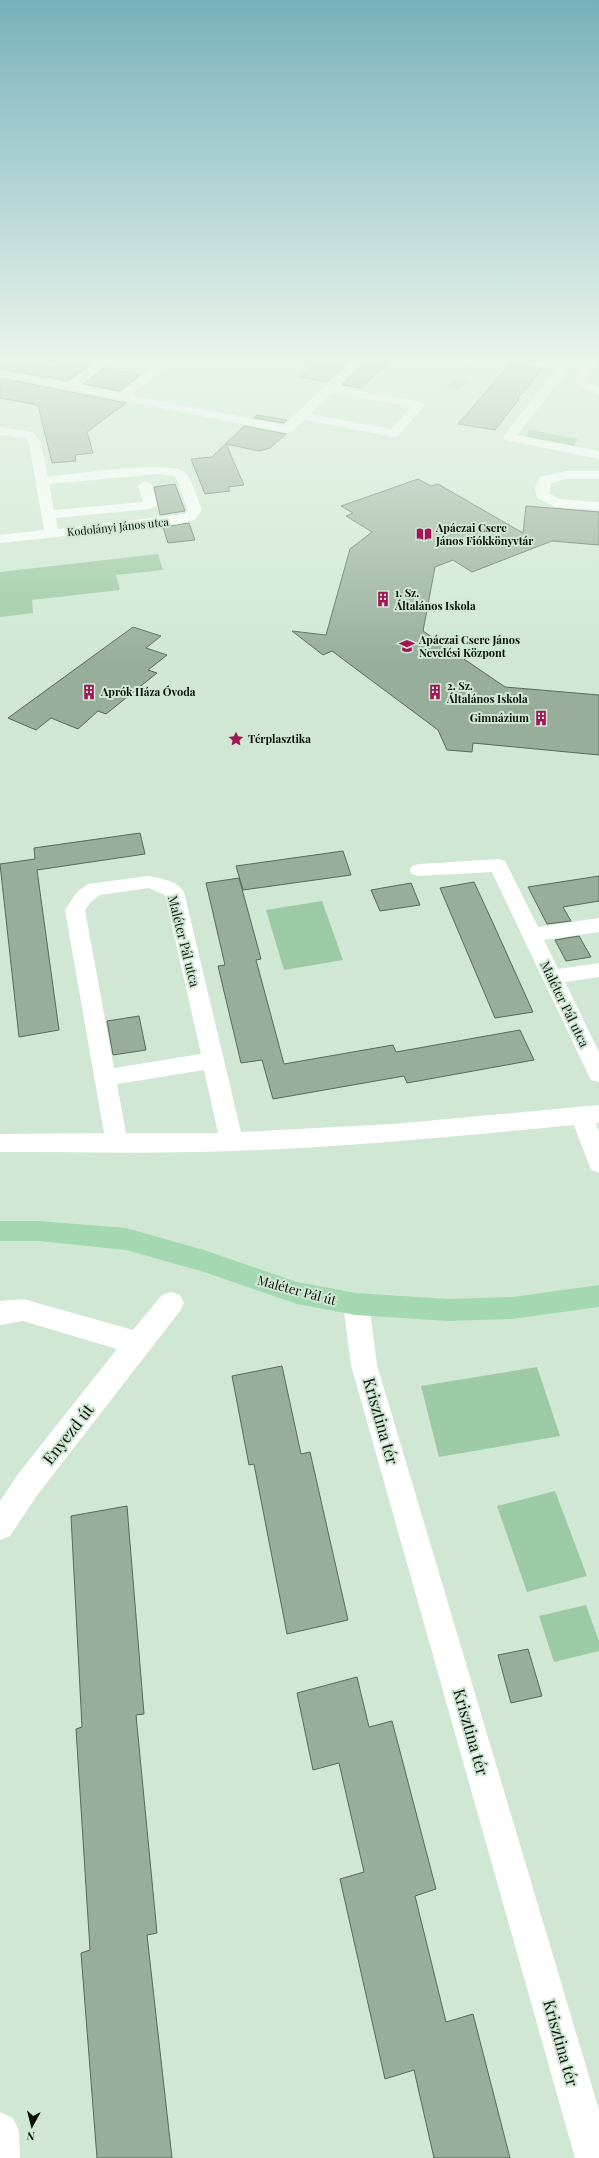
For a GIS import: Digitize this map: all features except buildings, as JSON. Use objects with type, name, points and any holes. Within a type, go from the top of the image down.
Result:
[{"type":"main road","name":"Maléter Pál út","points":[[0,1231],[39,1231],[126,1239],[204,1261],[297,1293],[356,1304],[448,1310],[512,1308],[599,1296]]},
{"type":"street","name":"Kodolányi János utca","points":[[38,461],[52,534]]},
{"type":"street","points":[[42,481],[158,470],[178,473],[184,482],[130,487]]},
{"type":"street","points":[[599,475],[554,477],[545,480],[542,488],[542,495],[556,503],[599,506]]},
{"type":"street","name":"Kodolányi János utca","points":[[0,539],[179,520],[189,517],[195,510],[184,482]]},
{"type":"street","points":[[48,515],[150,505],[145,486]]},
{"type":"street","points":[[45,495],[60,494]]},
{"type":"street","name":"Maléter Pál utca","points":[[419,870],[498,865],[599,1074]]},
{"type":"street","name":"Maléter Pál utca","points":[[117,1144],[75,910],[84,897],[95,889],[148,882],[165,886],[174,892],[232,1142]]},
{"type":"street","points":[[531,935],[599,925]]},
{"type":"street","points":[[552,977],[599,970]]},
{"type":"street","points":[[104,1078],[213,1060]]},
{"type":"street","points":[[0,1143],[117,1144],[232,1142],[393,1133],[590,1115],[599,1163]]},
{"type":"street","name":"Enyezd út","points":[[0,1526],[28,1484],[170,1303]]},
{"type":"street","name":"Krisztina tér","points":[[356,1304],[364,1365],[594,2158]]},
{"type":"street","points":[[0,1313],[23,1310],[138,1343]]},
{"type":"street","points":[[0,2131],[1,2158]]},
{"type":"green space","points":[[158,554],[163,570],[116,575],[120,590],[32,600],[33,613],[0,617],[0,572]]},
{"type":"green space","points":[[322,901],[343,960],[284,970],[266,910]]},
{"type":"green space","points":[[537,1367],[560,1436],[439,1457],[421,1386]]},
{"type":"green space","points":[[555,1491],[587,1576],[527,1592],[497,1506]]},
{"type":"green space","points":[[586,1605],[599,1641],[599,1651],[554,1662],[539,1616]]},
{"type":"place","name":"Apáczai Csere János Fiókkönyvtár","points":[[424,534]]},
{"type":"place","name":"1. Sz. Általános Iskola","points":[[383,599]]},
{"type":"place","name":"Apáczai Csere János Nevelési Központ","points":[[407,646]]},
{"type":"place","name":"Aprók Háza Óvoda","points":[[89,692]]},
{"type":"place","name":"2. Sz. Általános Iskola","points":[[435,692]]},
{"type":"place","name":"Gimnázium","points":[[541,718]]},
{"type":"place","name":"Térplasztika","points":[[236,739]]}]
